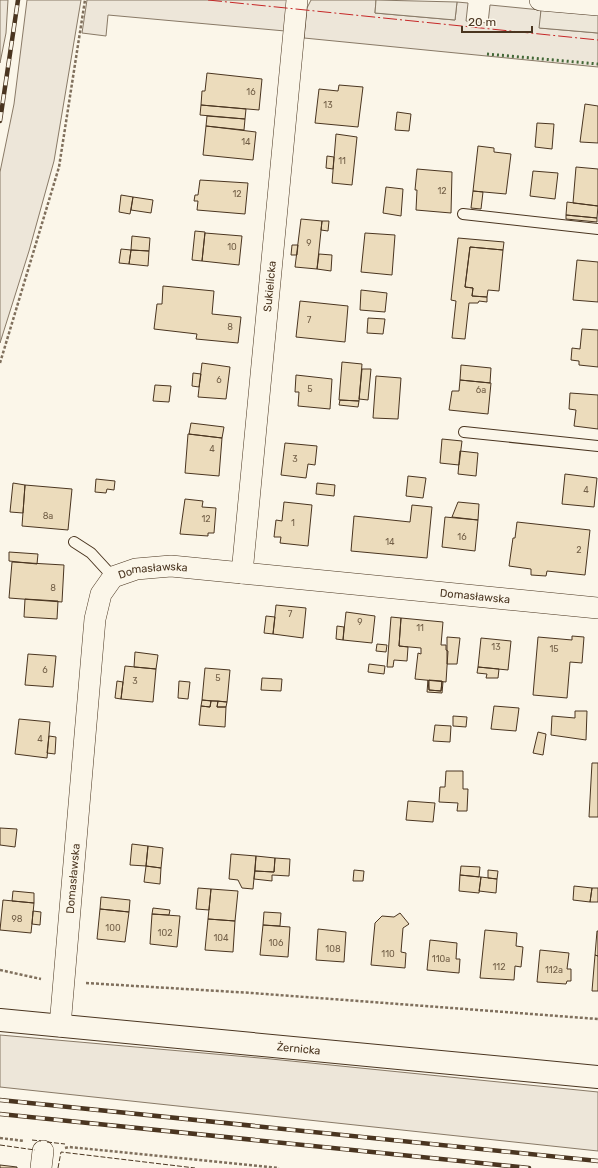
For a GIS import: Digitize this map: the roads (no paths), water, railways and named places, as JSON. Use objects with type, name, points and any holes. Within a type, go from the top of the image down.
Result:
[{"type":"street","name":"Sukielicka","points":[[242,573],[297,0]]},
{"type":"street","points":[[540,0],[598,5]]},
{"type":"street","name":"Domasławska","points":[[60,1026],[95,619],[101,594],[113,577],[136,569],[171,566],[598,608]]},
{"type":"street","name":"Żernicka","points":[[0,1020],[598,1077]]},
{"type":"lane","points":[[463,214],[598,229]]},
{"type":"lane","points":[[464,432],[598,446]]},
{"type":"lane","points":[[74,542],[91,553],[113,577]]},
{"type":"railway","points":[[0,121],[18,0]]},
{"type":"railway","points":[[0,1100],[598,1161]]},
{"type":"railway","points":[[0,1114],[529,1168]]}]
